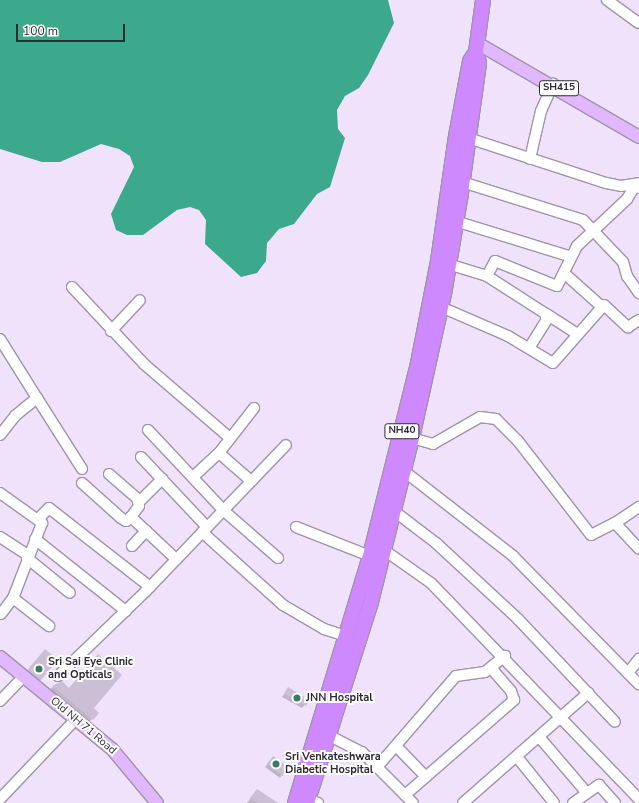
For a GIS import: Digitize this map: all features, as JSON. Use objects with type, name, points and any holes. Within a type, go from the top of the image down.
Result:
[{"type":"highway","name":"NH40","points":[[311,802],[325,738],[430,304],[456,136],[470,61],[476,47],[483,0]]},
{"type":"highway","name":"NH40","points":[[349,641],[384,550],[412,438],[441,308],[462,182],[479,63],[476,47]]},
{"type":"highway","name":"NH40","points":[[295,803],[325,738]]},
{"type":"main road","name":"SH415","points":[[476,47],[553,84],[639,137]]},
{"type":"main road","name":"Old NH 71 Road","points":[[0,658],[112,749],[156,803]]},
{"type":"main road","name":"Old NH 71 Road","points":[[0,665],[108,753],[149,803]]},
{"type":"street","points":[[607,0],[639,24]]},
{"type":"street","points":[[530,159],[541,110],[553,84]]},
{"type":"street","points":[[468,138],[530,159],[614,184],[638,185]]},
{"type":"street","points":[[462,182],[574,215],[593,228],[623,262],[627,276],[639,293]]},
{"type":"street","points":[[487,276],[495,261],[557,286],[564,273],[569,256],[593,228],[627,198],[638,185]]},
{"type":"street","points":[[455,221],[569,256]]},
{"type":"street","points":[[448,264],[487,276],[577,334]]},
{"type":"street","points":[[564,273],[602,307]]},
{"type":"street","points":[[72,287],[111,331],[144,364],[230,438]]},
{"type":"street","points":[[111,331],[140,300]]},
{"type":"street","points":[[441,308],[528,348],[553,363],[602,307],[607,305],[628,326],[639,320]]},
{"type":"street","points":[[528,348],[548,316]]},
{"type":"street","points":[[0,339],[82,469]]},
{"type":"street","points":[[0,435],[15,416],[37,398]]},
{"type":"street","points":[[193,477],[219,453],[254,408]]},
{"type":"street","points":[[412,438],[433,444],[480,417],[496,419],[518,441],[592,535],[615,523],[639,507]]},
{"type":"street","points":[[148,430],[223,510],[278,558]]},
{"type":"street","points":[[58,676],[150,587],[286,444]]},
{"type":"street","points":[[219,453],[251,481]]},
{"type":"street","points":[[141,457],[205,529],[283,605],[324,629],[349,641]]},
{"type":"street","points":[[404,471],[513,556],[639,684]]},
{"type":"street","points":[[109,474],[139,502]]},
{"type":"street","points":[[82,483],[126,521],[131,517],[139,502],[162,479]]},
{"type":"street","points":[[0,493],[39,518],[42,523],[27,557],[13,598],[1,614]]},
{"type":"street","points":[[39,518],[47,508],[53,510],[150,587]]},
{"type":"street","points":[[394,511],[436,543],[518,619],[615,722]]},
{"type":"street","points":[[131,517],[176,559]]},
{"type":"street","points":[[615,523],[639,549]]},
{"type":"street","points":[[296,527],[370,556]]},
{"type":"street","points":[[132,546],[146,532]]},
{"type":"street","points":[[0,537],[27,557],[70,593]]},
{"type":"street","points":[[35,539],[126,611]]},
{"type":"street","points":[[384,550],[431,583],[505,656],[564,718],[637,800]]},
{"type":"street","points":[[13,598],[49,626]]},
{"type":"street","points":[[378,766],[456,676],[476,675],[491,668],[505,656]]},
{"type":"street","points":[[628,673],[639,659]]},
{"type":"street","points":[[405,795],[514,700],[511,691],[491,668]]},
{"type":"street","points":[[0,701],[19,681]]},
{"type":"street","points":[[463,803],[564,718],[588,693]]},
{"type":"street","points":[[0,799],[72,723]]},
{"type":"street","points":[[325,738],[362,752],[378,766],[412,803]]},
{"type":"street","points":[[540,738],[587,793]]},
{"type":"street","points":[[396,746],[426,776]]},
{"type":"street","points":[[517,758],[554,803]]},
{"type":"street","points":[[573,803],[599,785],[615,803]]},
{"type":"shaded area","points":[[0,0],[388,0],[394,23],[368,75],[359,88],[345,96],[337,110],[338,129],[345,138],[330,187],[317,194],[294,224],[279,229],[267,243],[266,261],[257,273],[241,277],[205,244],[206,220],[199,210],[190,207],[177,210],[143,235],[127,235],[116,230],[111,214],[134,167],[130,156],[119,149],[101,144],[60,162],[42,162],[0,149]]},
{"type":"building","points":[[45,649],[58,660],[41,681],[28,670]]},
{"type":"building","points":[[98,654],[122,675],[94,708],[99,713],[93,720],[52,686],[62,681],[69,688]]},
{"type":"building","points":[[288,687],[309,700],[306,706],[284,694]]},
{"type":"building","points":[[273,756],[289,768],[283,776],[267,764]]},
{"type":"building","points":[[257,789],[278,803],[257,803],[250,798]]},
{"type":"place","name":"Sri Sai Eye Clinic and Opticals","points":[[39,669]]},
{"type":"place","name":"JNN Hospital","points":[[297,698]]},
{"type":"place","name":"Sri Venkateshwara Diabetic Hospital","points":[[276,764]]}]
